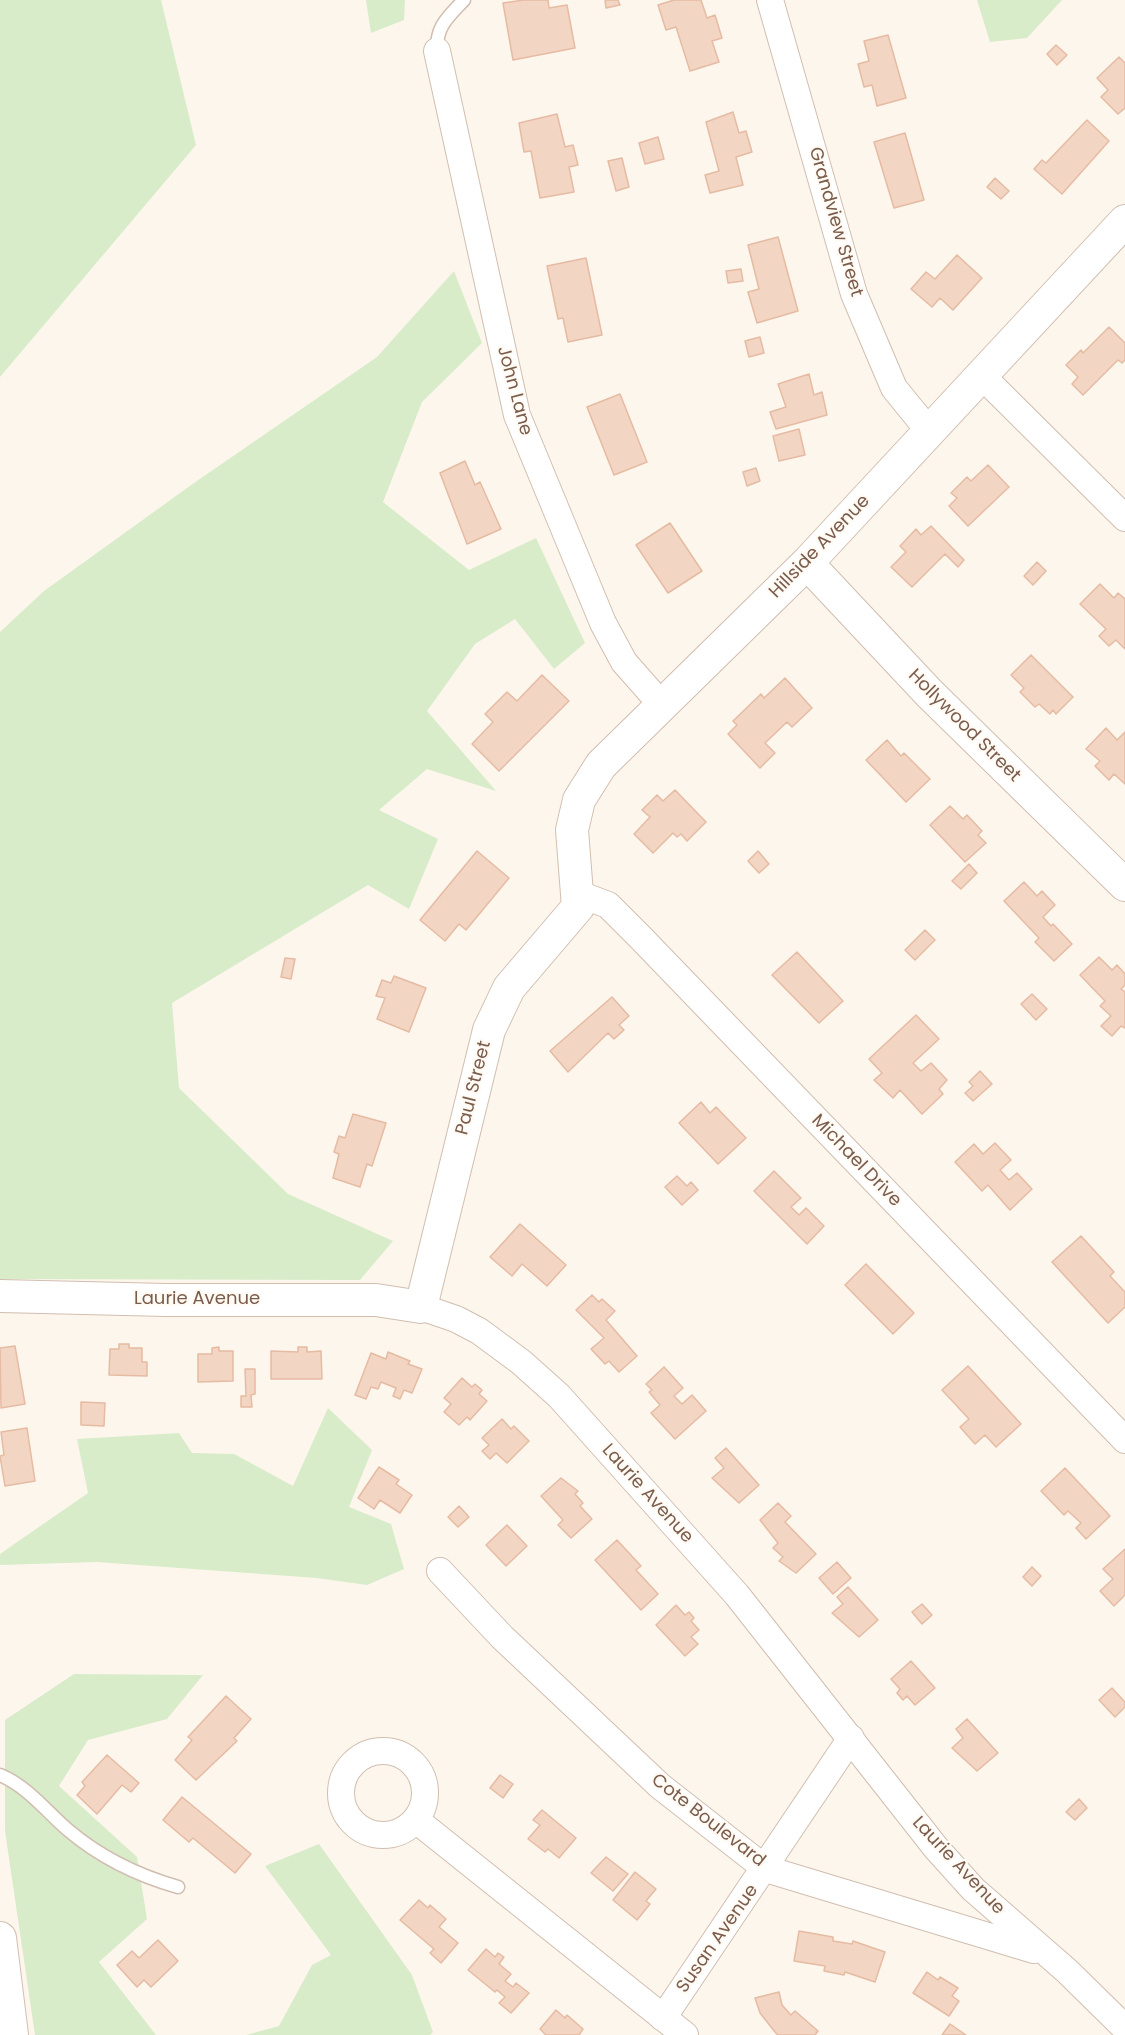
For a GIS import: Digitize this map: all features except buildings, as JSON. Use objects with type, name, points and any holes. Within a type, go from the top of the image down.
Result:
[{"type":"street","name":"Grandview Street","points":[[770,0],[854,294],[894,388],[929,431]]},
{"type":"street","name":"John Lane","points":[[437,51],[517,415],[603,623],[624,662],[661,705]]},
{"type":"street","name":"Hillside Avenue","points":[[579,894],[573,867],[572,830],[579,800],[601,765],[807,563],[1125,221]]},
{"type":"street","points":[[982,376],[1125,518]]},
{"type":"street","name":"Hollywood Street","points":[[807,563],[929,693],[1125,885]]},
{"type":"street","name":"Paul Street","points":[[421,1307],[489,1030],[509,988],[573,915],[578,907],[579,894]]},
{"type":"street","name":"Michael Drive","points":[[579,894],[608,905],[1125,1440]]},
{"type":"street","name":"Laurie Avenue","points":[[0,1296],[166,1300],[376,1300],[421,1307],[456,1319],[479,1331],[521,1362],[560,1396],[737,1595],[936,1848],[973,1889],[1046,1953],[1125,2028]]},
{"type":"street","name":"Cote Boulevard","points":[[440,1571],[502,1637],[660,1786],[766,1869],[1046,1953]]},
{"type":"street","name":"Susan Avenue","points":[[663,2018],[766,1869],[851,1738]]},
{"type":"street","points":[[416,1820],[685,2035]]},
{"type":"street","points":[[0,1938],[12,2035]]},
{"type":"lane","points":[[437,51],[436,36],[442,22],[464,0]]},
{"type":"lane","points":[[0,1775],[24,1789],[69,1831],[116,1864],[178,1887]]},
{"type":"green space","points":[[0,0],[161,0],[196,145],[0,377]]},
{"type":"green space","points":[[366,0],[405,0],[404,20],[371,33]]},
{"type":"green space","points":[[977,0],[1062,0],[1027,38],[990,42]]},
{"type":"green space","points":[[454,271],[482,343],[422,402],[383,502],[469,570],[536,538],[585,643],[554,669],[515,619],[475,644],[427,711],[496,791],[427,769],[379,810],[438,839],[409,909],[368,885],[172,1003],[179,1088],[288,1194],[393,1241],[360,1280],[0,1279],[0,632],[44,591],[194,483],[377,357]]},
{"type":"green space","points":[[328,1408],[372,1450],[349,1507],[391,1524],[404,1569],[367,1585],[317,1578],[97,1562],[0,1565],[0,1554],[88,1493],[77,1439],[179,1433],[192,1453],[234,1454],[293,1486]]},
{"type":"green space","points":[[74,1674],[203,1675],[167,1719],[88,1740],[59,1786],[137,1857],[147,1919],[99,1962],[156,2035],[35,2035],[5,1831],[5,1720]]},
{"type":"green space","points":[[319,1844],[412,1975],[433,2032],[430,2035],[246,2035],[279,2026],[312,1965],[331,1955],[265,1866]]}]
